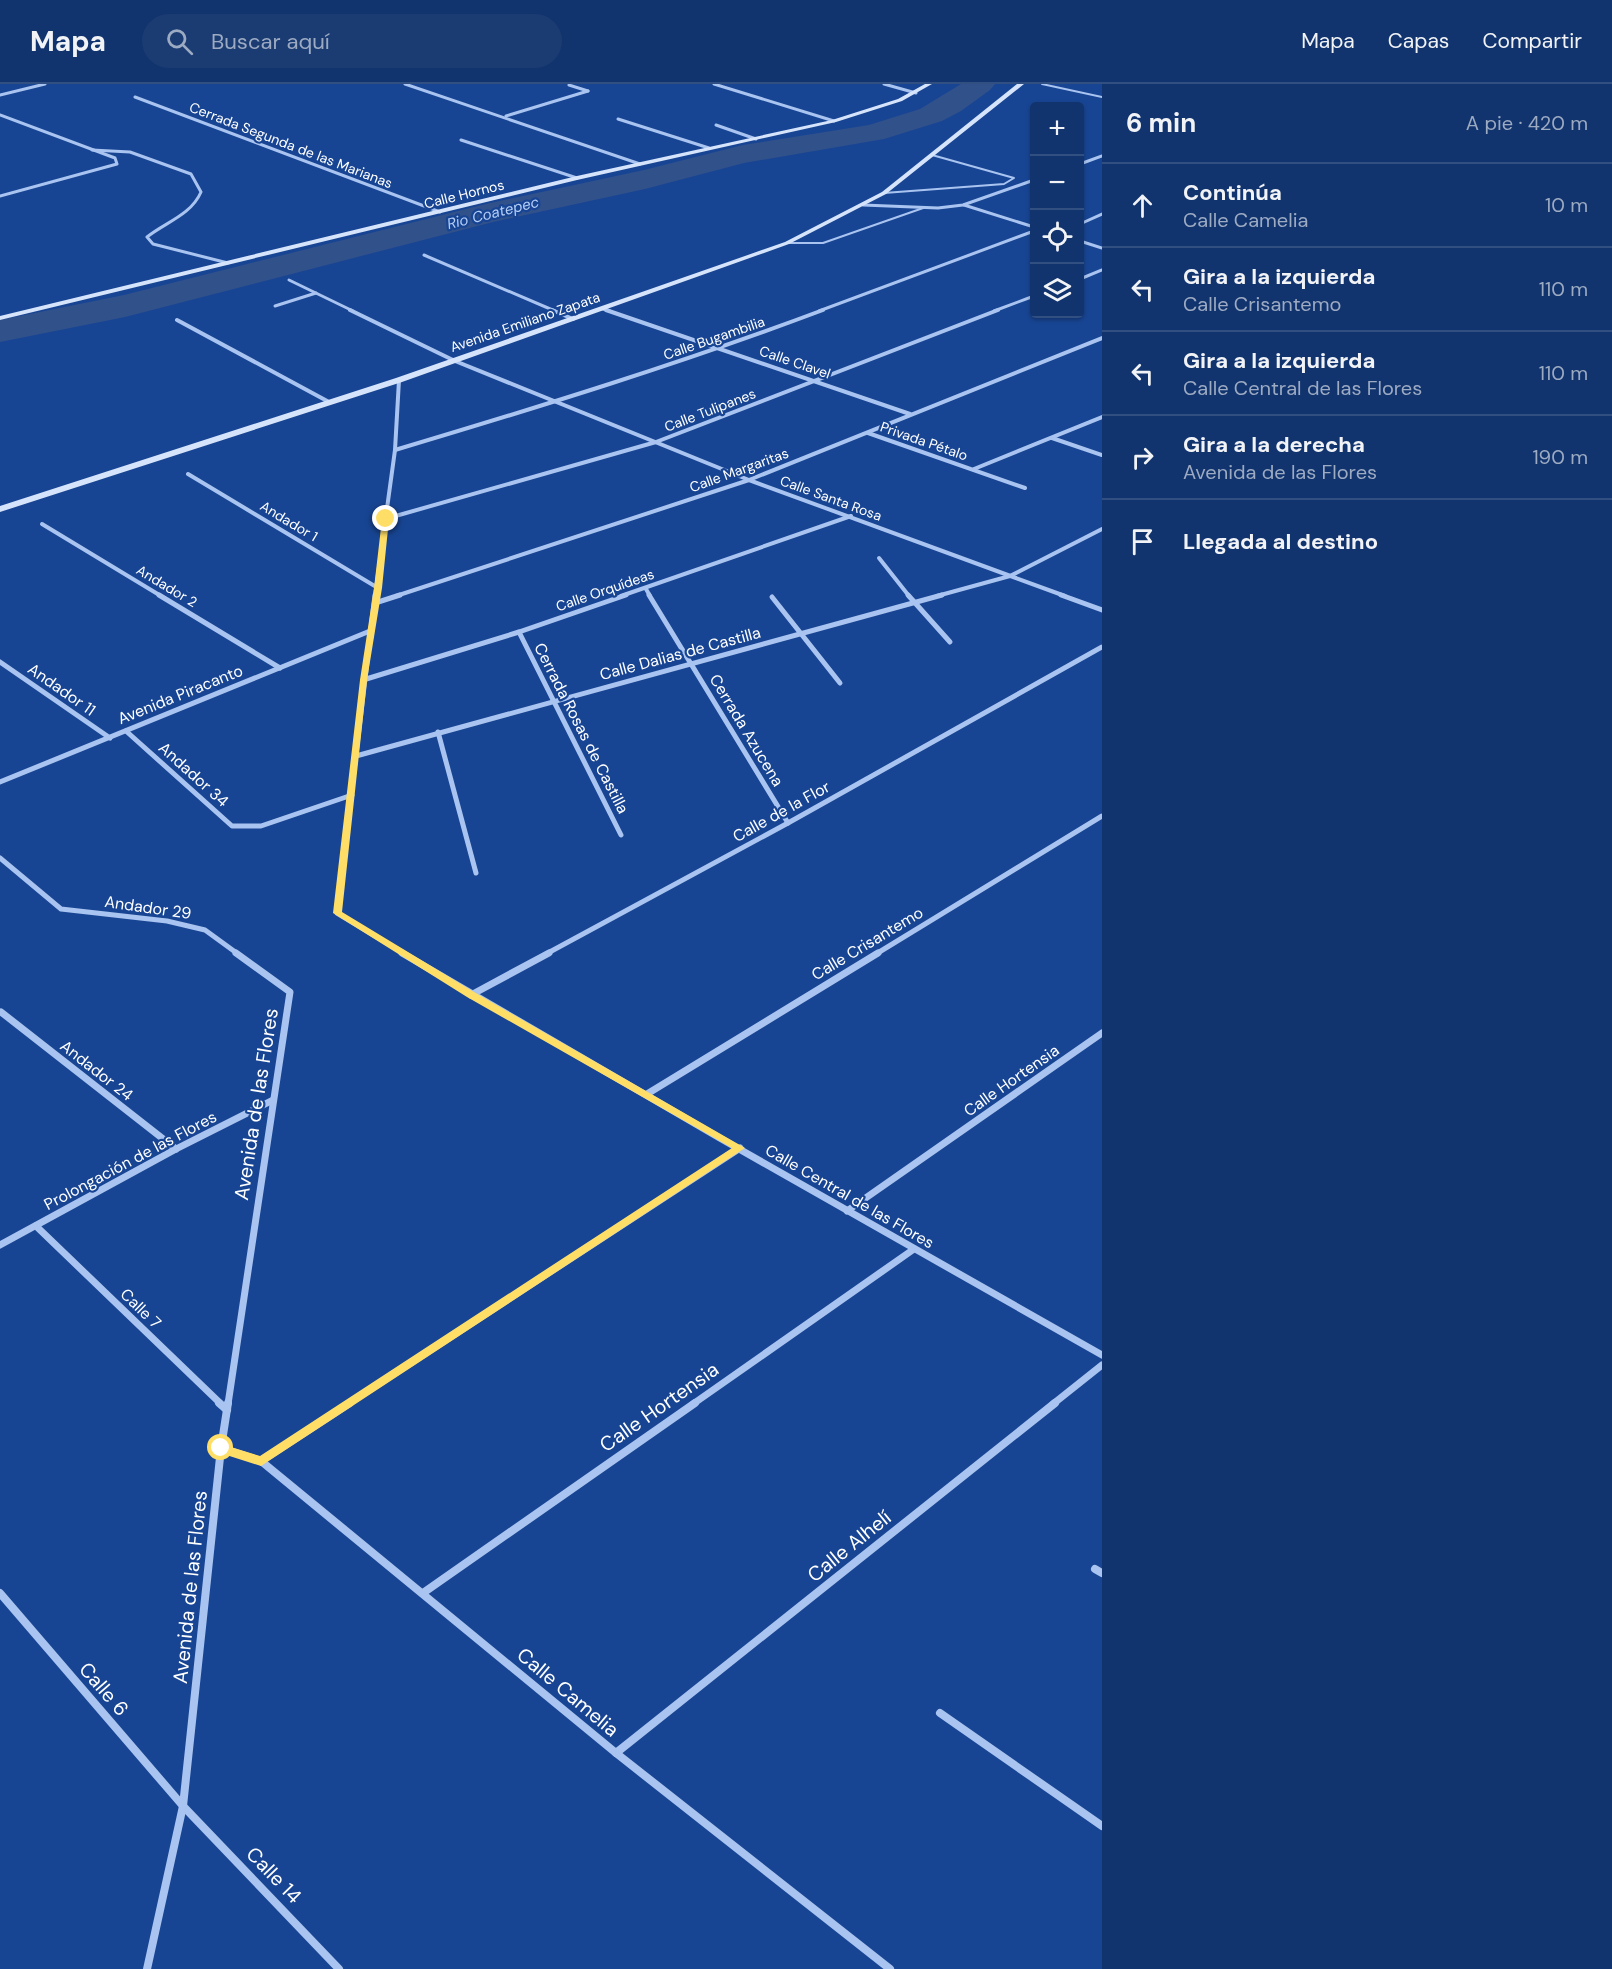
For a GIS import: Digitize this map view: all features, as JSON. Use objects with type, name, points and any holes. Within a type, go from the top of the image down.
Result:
[{"type":"main road","name":"Calle Hornos","points":[[0,318],[577,178],[834,122],[916,93],[929,84]]},
{"type":"main road","name":"Avenida Emiliano Zapata","points":[[0,509],[399,380],[787,243],[884,193],[1021,84]]},
{"type":"street","points":[[0,95],[45,84]]},
{"type":"street","points":[[405,84],[640,164]]},
{"type":"street","points":[[714,84],[834,122]]},
{"type":"street","points":[[884,84],[916,93]]},
{"type":"street","points":[[505,117],[588,92],[569,85]]},
{"type":"street","name":"Cerrada Segunda de las Marianas","points":[[135,97],[440,212]]},
{"type":"street","points":[[0,115],[115,158],[117,164],[110,168],[0,196]]},
{"type":"street","points":[[618,119],[709,148]]},
{"type":"street","points":[[716,125],[756,139]]},
{"type":"street","points":[[461,140],[577,178]]},
{"type":"street","points":[[92,150],[104,148],[127,151],[190,174],[201,192],[198,200],[173,222],[147,237],[153,244],[229,264]]},
{"type":"street","points":[[1084,163],[1102,156]]},
{"type":"street","points":[[863,205],[926,207],[963,205],[1030,182]]},
{"type":"street","points":[[963,205],[1030,227]]},
{"type":"street","points":[[1084,222],[1102,214]]},
{"type":"street","name":"Calle Bugambilia","points":[[395,450],[558,402],[721,348],[1030,231]]},
{"type":"street","points":[[1084,242],[1102,248]]},
{"type":"street","points":[[424,255],[573,319]]},
{"type":"street","points":[[1084,277],[1102,270]]},
{"type":"street","name":"Calle Santa Rosa","points":[[289,280],[455,361],[749,480],[852,516],[1102,610]]},
{"type":"street","points":[[275,306],[316,293]]},
{"type":"street","name":"Calle Tulipanes","points":[[386,519],[656,442],[1030,298]]},
{"type":"street","name":"Calle Clavel","points":[[603,309],[911,414]]},
{"type":"street","points":[[177,320],[329,402]]},
{"type":"street","name":"Calle Margaritas","points":[[375,603],[749,480],[1102,338]]},
{"type":"street","points":[[352,795],[363,680],[378,588],[395,450],[399,380]]},
{"type":"street","name":"Privada Pétalo","points":[[974,469],[1102,417]]},
{"type":"street","points":[[1096,419],[1102,421]]},
{"type":"street","name":"Privada Pétalo","points":[[868,433],[1025,488]]},
{"type":"street","points":[[1052,438],[1102,455]]},
{"type":"street","name":"Andador 1","points":[[188,474],[378,588]]},
{"type":"street","name":"Calle Orquídeas","points":[[363,680],[519,632],[852,516]]},
{"type":"street","name":"Andador 2","points":[[42,524],[280,668]]},
{"type":"street","name":"Calle Dalias de Castilla","points":[[356,756],[1010,576],[1102,530]]},
{"type":"street","points":[[879,558],[950,642]]},
{"type":"street","name":"Cerrada Azucena","points":[[646,589],[788,823]]},
{"type":"street","points":[[772,597],[840,683]]},
{"type":"street","name":"Avenida Piracanto","points":[[0,782],[370,632]]},
{"type":"street","name":"Cerrada Rosas de Castilla","points":[[519,632],[621,836]]},
{"type":"street","name":"Calle de la Flor","points":[[471,994],[788,823],[1102,647]]},
{"type":"street","name":"Andador 11","points":[[0,662],[110,738]]},
{"type":"street","name":"Andador 34","points":[[126,731],[232,826],[261,826],[352,795]]},
{"type":"street","points":[[438,732],[476,873]]},
{"type":"street","name":"Calle Central de las Flores","points":[[352,795],[338,913],[471,994],[846,1211],[1102,1355]]},
{"type":"street","name":"Calle Crisantemo","points":[[647,1094],[1102,816]]},
{"type":"street","name":"Andador 29","points":[[0,858],[61,909],[167,921],[205,930],[290,992]]},
{"type":"street","name":"Avenida de las Flores","points":[[147,1969],[183,1806],[221,1448],[290,992]]},
{"type":"street","name":"Andador 24","points":[[1,1012],[176,1149]]},
{"type":"street","name":"Calle Hortensia","points":[[846,1211],[1102,1033]]},
{"type":"street","name":"Prolongación de las Flores","points":[[0,1245],[176,1149],[273,1100]]},
{"type":"street","points":[[261,1461],[740,1148]]},
{"type":"street","name":"Calle 7","points":[[36,1226],[227,1410]]},
{"type":"street","name":"Calle Hortensia","points":[[423,1593],[914,1249]]},
{"type":"street","name":"Calle Alhelí","points":[[616,1753],[1102,1365]]},
{"type":"street","name":"Calle Camelia","points":[[221,1448],[261,1461],[616,1753],[890,1969]]},
{"type":"street","name":"Calle 6","points":[[0,1593],[183,1806]]},
{"type":"street","points":[[940,1713],[1102,1826]]},
{"type":"street","name":"Calle 14","points":[[183,1806],[339,1969]]},
{"type":"lane","points":[[1042,84],[1102,97]]},
{"type":"lane","points":[[884,193],[1004,184],[1014,178],[932,155]]},
{"type":"lane","points":[[787,243],[823,243],[926,207]]},
{"type":"waterway","name":"Rio Coatepec","points":[[0,331],[125,306],[490,213],[645,179],[743,154],[873,133],[931,115],[980,84]]},
{"type":"route","points":[[221,1448],[261,1461],[740,1148],[471,994],[338,913],[363,680],[378,588],[386,519]]}]
